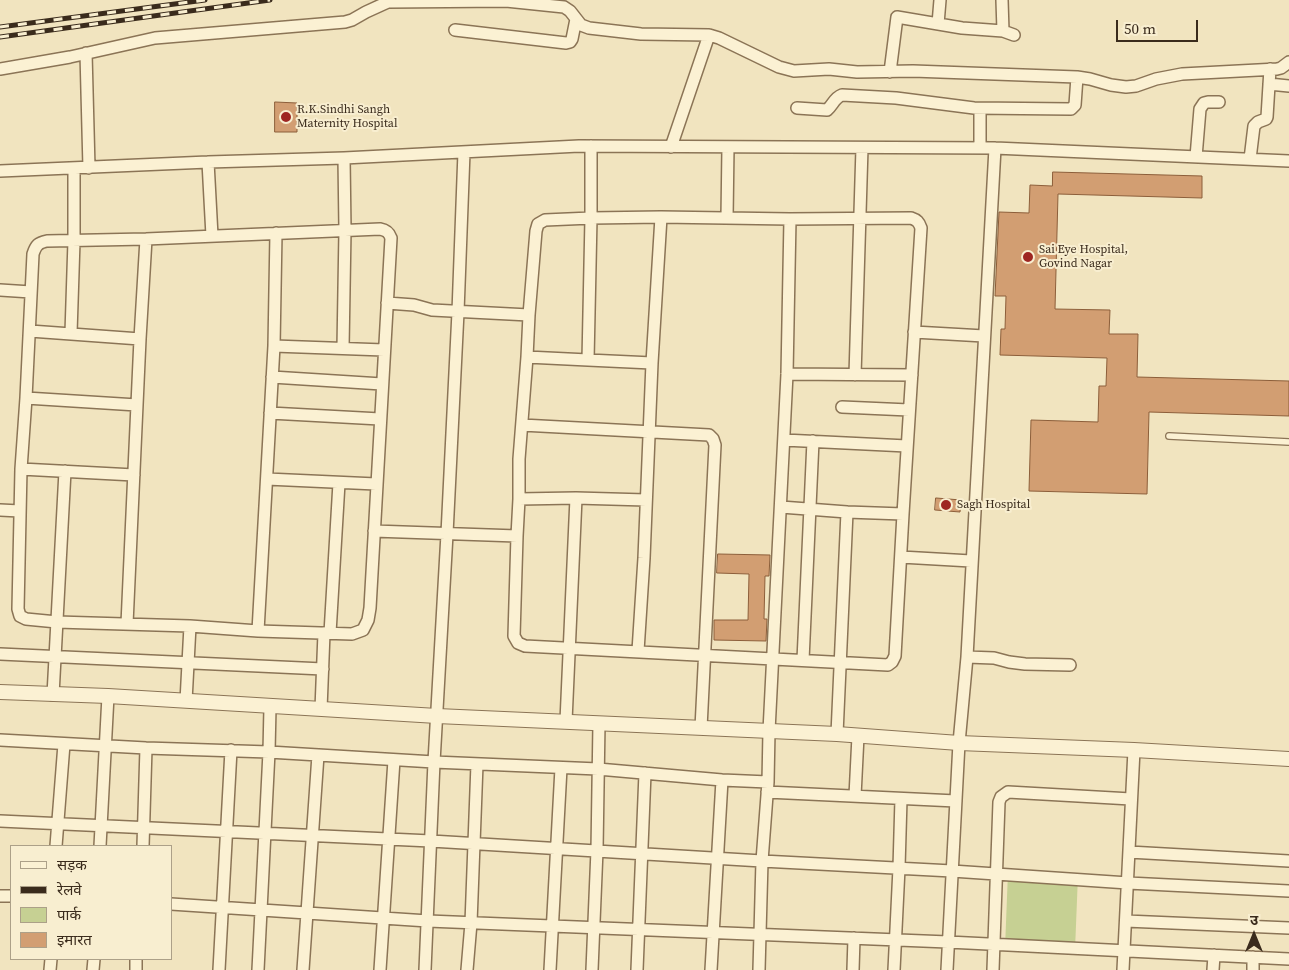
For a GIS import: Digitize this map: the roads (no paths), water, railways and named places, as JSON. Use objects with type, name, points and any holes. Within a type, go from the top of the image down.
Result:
[{"type":"street","points":[[938,24],[940,0]]},
{"type":"street","points":[[890,72],[897,17],[962,28],[1009,33],[1002,0]]},
{"type":"street","points":[[0,69],[155,38],[345,22],[388,2],[506,1],[564,8],[570,11],[581,25],[598,30],[640,34],[708,35],[719,38],[786,69],[799,71],[829,69],[856,72],[1077,77],[1126,87],[1182,74],[1281,68],[1289,62]]},
{"type":"street","points":[[455,30],[566,43],[572,39],[576,19]]},
{"type":"street","points":[[671,147],[708,35]]},
{"type":"street","points":[[86,53],[89,168]]},
{"type":"street","points":[[1250,159],[1254,126],[1267,117],[1270,69]]},
{"type":"street","points":[[797,108],[827,110],[838,96],[842,95],[896,98],[980,108],[1071,110],[1075,105],[1077,77]]},
{"type":"street","points":[[1269,84],[1289,86]]},
{"type":"street","points":[[1196,156],[1200,108],[1204,103],[1218,102]]},
{"type":"street","points":[[980,108],[980,148]]},
{"type":"street","points":[[588,360],[591,146]]},
{"type":"street","points":[[0,171],[344,158],[591,146],[996,148],[1289,160]]},
{"type":"street","points":[[727,218],[728,147]]},
{"type":"street","points":[[855,375],[862,148]]},
{"type":"street","points":[[947,970],[959,743],[966,657],[996,148]]},
{"type":"street","points":[[425,970],[458,312],[464,152]]},
{"type":"street","points":[[342,348],[345,230],[344,158]]},
{"type":"street","points":[[208,162],[212,236]]},
{"type":"street","points":[[71,333],[74,169]]},
{"type":"street","points":[[638,651],[660,217]]},
{"type":"street","points":[[591,218],[911,218],[916,219],[919,223],[895,656],[892,662],[888,664],[773,659],[525,646],[518,643],[514,636],[520,499],[519,459],[536,231],[538,224],[545,220],[591,218]]},
{"type":"street","points":[[759,970],[762,861],[768,787],[769,731],[787,374],[790,219]]},
{"type":"street","points":[[380,229],[389,233],[387,303],[370,608],[368,620],[363,630],[352,634],[26,620],[20,616],[18,609],[21,469],[33,254],[35,247],[39,243],[47,241],[276,233],[380,229]]},
{"type":"street","points":[[258,631],[274,346],[276,233]]},
{"type":"street","points":[[127,624],[146,239]]},
{"type":"street","points":[[0,290],[32,292]]},
{"type":"street","points":[[387,303],[414,305],[432,310],[529,315]]},
{"type":"street","points":[[30,331],[140,339]]},
{"type":"street","points":[[914,332],[984,336]]},
{"type":"street","points":[[274,346],[384,350]]},
{"type":"street","points":[[527,358],[652,364]]},
{"type":"street","points":[[787,374],[912,375]]},
{"type":"street","points":[[272,377],[382,384]]},
{"type":"street","points":[[26,398],[137,405]]},
{"type":"street","points":[[842,407],[909,410]]},
{"type":"street","points":[[270,414],[380,419]]},
{"type":"street","points":[[522,425],[709,435],[713,439],[715,445],[701,728]]},
{"type":"street","points":[[784,440],[907,446]]},
{"type":"street","points":[[803,660],[814,441]]},
{"type":"street","points":[[21,469],[134,475]]},
{"type":"street","points":[[53,695],[65,471]]},
{"type":"street","points":[[267,479],[376,484]]},
{"type":"street","points":[[321,709],[339,483]]},
{"type":"street","points":[[566,722],[576,498]]},
{"type":"street","points":[[520,499],[646,500]]},
{"type":"street","points":[[781,507],[903,514]]},
{"type":"street","points":[[0,510],[20,511]]},
{"type":"street","points":[[837,734],[847,512]]},
{"type":"street","points":[[374,531],[517,536]]},
{"type":"street","points":[[901,557],[971,560]]},
{"type":"street","points":[[186,701],[190,626]]},
{"type":"street","points":[[0,654],[323,669]]},
{"type":"street","points":[[966,657],[994,658],[1025,664],[1070,665]]},
{"type":"street","points":[[0,692],[108,696],[437,716],[837,734],[959,743],[1289,758]]},
{"type":"street","points":[[100,845],[108,696]]},
{"type":"street","points":[[258,970],[270,706]]},
{"type":"street","points":[[592,970],[597,850],[599,723]]},
{"type":"street","points":[[854,796],[858,736]]},
{"type":"street","points":[[0,740],[598,769],[722,780],[854,796],[956,801]]},
{"type":"street","points":[[56,845],[64,744]]},
{"type":"street","points":[[142,845],[146,748]]},
{"type":"street","points":[[218,970],[231,750]]},
{"type":"street","points":[[1123,970],[1134,750]]},
{"type":"street","points":[[303,970],[318,755]]},
{"type":"street","points":[[380,970],[394,760]]},
{"type":"street","points":[[466,970],[477,764]]},
{"type":"street","points":[[550,970],[561,768]]},
{"type":"street","points":[[637,970],[645,773]]},
{"type":"street","points":[[711,970],[722,780]]},
{"type":"street","points":[[993,970],[999,802],[1001,797],[1008,792],[1132,799]]},
{"type":"street","points":[[894,970],[900,799]]},
{"type":"street","points":[[0,821],[474,843],[1289,891]]},
{"type":"street","points":[[1129,852],[1289,861]]},
{"type":"street","points":[[172,904],[428,921],[994,944],[1289,959]]},
{"type":"street","points":[[1126,921],[1289,928]]},
{"type":"street","points":[[853,970],[854,938]]},
{"type":"street","points":[[1213,970],[1214,955]]},
{"type":"street","points":[[1253,957],[1253,970]]},
{"type":"lane","points":[[1169,436],[1289,442]]},
{"type":"railway","points":[[0,27],[205,0]]},
{"type":"railway","points":[[0,37],[270,0]]},
{"type":"place","name":"R.K.Sindhi Sangh Maternity Hospital","points":[[286,117]]},
{"type":"place","name":"Sai Eye Hospital, Govind Nagar","points":[[1028,257]]},
{"type":"place","name":"Sagh Hospital","points":[[946,505]]}]
